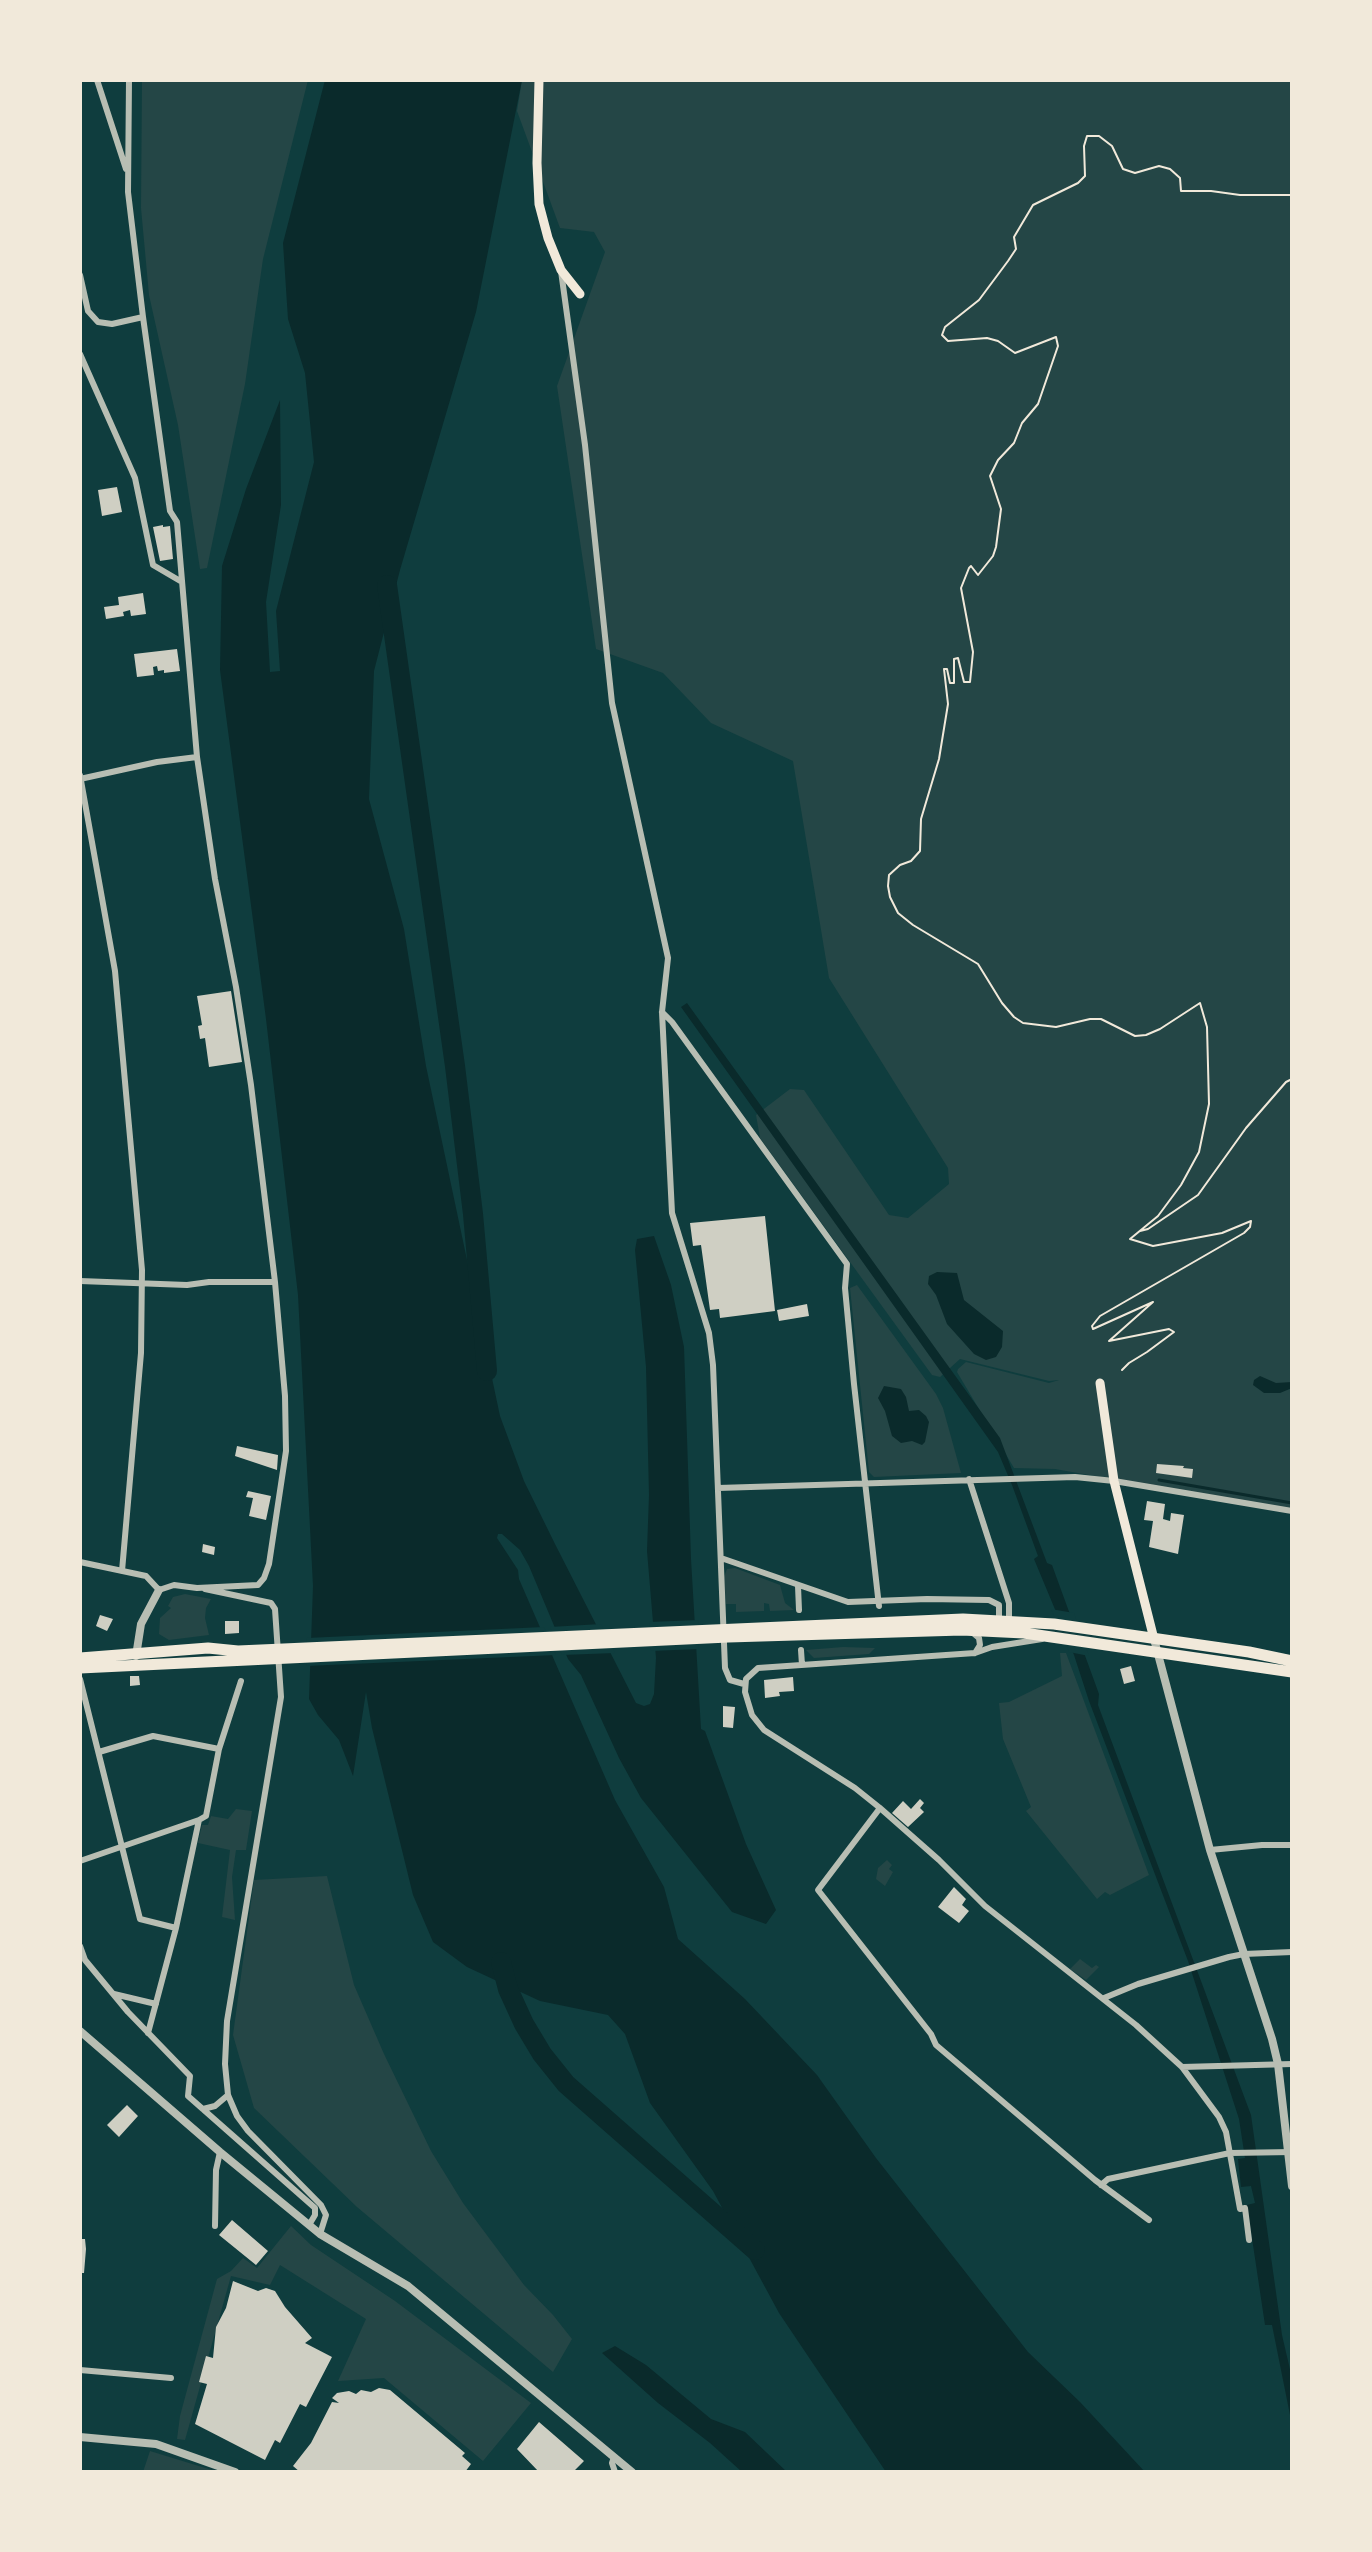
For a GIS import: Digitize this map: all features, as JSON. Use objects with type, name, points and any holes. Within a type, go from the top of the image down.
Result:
[{"type":"highway","points":[[80,1658],[270,1654],[727,1633],[921,1620],[1054,1624],[1292,1661]]},
{"type":"highway","points":[[727,1633],[1001,1631],[1292,1672]]},
{"type":"highway","points":[[80,1668],[136,1659]]},
{"type":"main road","points":[[539,80],[539,204],[561,270],[580,294]]},
{"type":"main road","points":[[1100,1383],[1114,1481],[1154,1639]]},
{"type":"street","points":[[97,80],[128,176]]},
{"type":"street","points":[[129,80],[128,176],[143,317],[170,511],[177,522],[197,757],[251,1085],[275,1282],[285,1396],[286,1451],[269,1564],[264,1578],[258,1585],[197,1588]]},
{"type":"street","points":[[561,270],[585,445],[612,703],[668,958],[662,1012],[672,1213],[709,1333],[713,1365],[725,1668],[730,1680],[744,1684]]},
{"type":"street","points":[[80,275],[88,311],[98,322],[112,324],[143,317]]},
{"type":"street","points":[[80,354],[135,478],[153,565],[182,582]]},
{"type":"street","points":[[122,1571],[141,1353],[142,1284],[115,971],[80,778],[197,757]]},
{"type":"street","points":[[662,1012],[847,1264],[845,1288],[879,1604]]},
{"type":"street","points":[[80,1281],[142,1284],[275,1282]]},
{"type":"street","points":[[718,1488],[1032,1477],[1114,1481],[1292,1511]]},
{"type":"street","points":[[971,1479],[1009,1603],[1004,1621]]},
{"type":"street","points":[[721,1558],[848,1602],[879,1604],[989,1600],[999,1605],[1004,1621]]},
{"type":"street","points":[[80,1562],[146,1576],[159,1590]]},
{"type":"street","points":[[136,1659],[141,1624],[159,1590],[174,1585],[197,1588],[271,1603],[275,1609],[281,1697],[227,2021],[225,2064],[228,2095],[237,2116],[321,2205],[326,2215],[320,2234]]},
{"type":"street","points":[[798,1586],[799,1610]]},
{"type":"street","points":[[967,1630],[979,1638],[980,1645],[975,1653]]},
{"type":"street","points":[[1055,1638],[992,1647],[975,1653],[758,1668],[744,1684],[752,1715],[764,1730],[855,1788],[880,1808],[985,1906],[1104,1998],[1182,2067],[1219,2117],[1226,2132],[1240,2209],[1245,2208],[1249,2240]]},
{"type":"street","points":[[1154,1639],[1210,1850],[1278,2064],[1292,2186]]},
{"type":"street","points":[[881,1649],[882,1659]]},
{"type":"street","points":[[801,1650],[802,1665]]},
{"type":"street","points":[[80,1679],[140,1919],[176,1928]]},
{"type":"street","points":[[80,1861],[206,1816],[219,1749],[241,1681]]},
{"type":"street","points":[[99,1752],[153,1736],[219,1749]]},
{"type":"street","points":[[880,1808],[818,1890],[931,2034],[936,2045],[1101,2185],[1149,2220]]},
{"type":"street","points":[[148,2033],[176,1928],[199,1820]]},
{"type":"street","points":[[1210,1850],[1292,1845]]},
{"type":"street","points":[[80,1946],[85,1960],[190,2076],[188,2096],[315,2208],[309,2225]]},
{"type":"street","points":[[1104,1998],[1138,1984],[1244,1954],[1292,1952]]},
{"type":"street","points":[[114,1994],[156,2004]]},
{"type":"street","points":[[80,2031],[320,2234],[408,2286],[632,2472]]},
{"type":"street","points":[[1182,2067],[1292,2064]]},
{"type":"street","points":[[203,2109],[215,2106],[228,2095]]},
{"type":"street","points":[[215,2226],[216,2170],[220,2152]]},
{"type":"street","points":[[1101,2185],[1108,2179],[1230,2153],[1290,2152]]},
{"type":"street","points":[[80,2370],[171,2378]]},
{"type":"street","points":[[80,2437],[156,2444],[235,2472]]},
{"type":"street","points":[[614,2457],[615,2472]]},
{"type":"path","points":[[1122,1370],[1174,1332],[1169,1329],[1109,1341],[1153,1302],[1093,1329],[1100,1316],[1244,1233],[1251,1221],[1222,1233],[1153,1246],[1130,1239],[1158,1216],[1181,1185],[1199,1152],[1209,1104],[1207,1027],[1200,1003],[1146,1035],[1135,1036],[1101,1019],[1056,1027],[1023,1023],[1002,1003],[978,964],[941,944],[898,913],[888,886],[889,875],[920,851],[921,819],[939,759],[948,704],[944,669],[947,669],[950,683],[954,683],[954,659],[958,658],[964,682],[970,682],[973,652],[961,588],[969,568],[971,566],[978,575],[996,547],[1001,509],[990,476],[998,460],[1014,443],[1022,423],[1038,404],[1058,346],[1056,337],[1015,353],[998,341],[987,338],[948,341],[942,335],[945,327],[979,300],[1008,261],[1016,249],[1014,237],[1033,205],[1078,183],[1085,176],[1084,146],[1087,136],[1099,136],[1112,146],[1123,169],[1135,173],[1159,166],[1170,169],[1180,178],[1183,192],[1292,195]]},
{"type":"path","points":[[1139,1231],[1148,1229],[1198,1195],[1246,1128],[1292,1079]]},
{"type":"shaded area","points":[[142,80],[308,80],[263,259],[245,384],[207,568],[200,569],[178,425],[149,295],[141,208]]},
{"type":"shaded area","points":[[325,80],[522,80],[476,312],[400,570],[374,671],[369,799],[404,929],[426,1066],[500,1416],[524,1481],[555,1544],[636,1703],[644,1706],[650,1704],[654,1694],[656,1658],[647,1551],[646,1367],[635,1250],[637,1239],[654,1236],[671,1285],[684,1347],[691,1559],[701,1729],[705,1731],[746,1844],[776,1910],[766,1924],[732,1912],[641,1798],[581,1675],[568,1659],[529,1566],[520,1550],[502,1534],[498,1534],[497,1538],[518,1570],[519,1579],[615,1800],[664,1887],[678,1939],[745,1999],[817,2075],[876,2158],[1028,2352],[1145,2472],[886,2472],[779,2313],[713,2191],[650,2103],[625,2034],[608,2015],[540,2001],[467,1967],[433,1942],[413,1895],[366,1692],[353,1776],[339,1740],[309,1699],[313,1586],[298,1295],[266,1019],[220,670],[222,566],[246,489],[280,400],[281,505],[266,602],[270,672],[280,671],[276,611],[314,462],[305,373],[288,319],[283,243]]},
{"type":"shaded area","points":[[522,80],[1292,80],[1292,1511],[1055,1469],[1014,1468],[958,1369],[966,1362],[1049,1383],[1059,1380],[1049,1381],[960,1359],[940,1377],[932,1375],[760,1138],[756,1115],[790,1089],[804,1090],[889,1215],[908,1218],[949,1184],[948,1168],[829,978],[793,761],[711,723],[663,673],[596,649],[557,386],[605,252],[594,232],[560,228],[517,111]]},
{"type":"shaded area","points":[[687,1003],[1000,1438],[1047,1563],[1052,1565],[1099,1694],[1098,1705],[1251,2115],[1282,2335],[1292,2378],[1292,2425],[1272,2325],[1265,2325],[1247,2205],[1255,2203],[1251,2186],[1241,2187],[1238,2159],[1245,2158],[1239,2119],[1188,1961],[1074,1655],[1034,1559],[1038,1556],[998,1452],[681,1007]]},
{"type":"shaded area","points":[[937,1272],[957,1273],[964,1300],[1003,1331],[1002,1347],[996,1357],[986,1360],[974,1354],[947,1324],[936,1295],[928,1284],[929,1276]]},
{"type":"shaded area","points":[[857,1285],[936,1394],[943,1408],[961,1473],[874,1477],[869,1472],[850,1288]]},
{"type":"shaded area","points":[[1260,1376],[1276,1383],[1292,1382],[1292,1388],[1280,1393],[1264,1393],[1253,1385]]},
{"type":"shaded area","points":[[884,1386],[901,1389],[909,1411],[919,1410],[926,1416],[929,1422],[922,1445],[912,1441],[901,1443],[892,1436],[878,1398]]},
{"type":"shaded area","points":[[735,1568],[780,1585],[785,1603],[794,1610],[770,1611],[769,1604],[764,1603],[764,1611],[736,1612],[736,1604],[726,1604],[724,1577],[727,1569]]},
{"type":"shaded area","points":[[185,1594],[211,1599],[205,1618],[209,1635],[169,1640],[159,1634],[160,1618],[171,1608],[168,1606],[173,1597]]},
{"type":"shaded area","points":[[875,1648],[869,1654],[814,1658],[806,1650]]},
{"type":"shaded area","points":[[1060,1653],[1066,1653],[1149,1875],[1110,1895],[1105,1892],[1097,1899],[1026,1811],[1031,1807],[1003,1739],[999,1703],[1009,1702],[1062,1676]]},
{"type":"shaded area","points":[[236,1809],[252,1811],[246,1850],[236,1850],[232,1877],[235,1920],[222,1917],[230,1850],[198,1843],[202,1825],[208,1825],[211,1816],[228,1819]]},
{"type":"shaded area","points":[[887,1860],[893,1872],[885,1886],[876,1879],[878,1868]]},
{"type":"shaded area","points":[[327,1876],[354,1985],[431,2151],[463,2203],[524,2285],[572,2339],[553,2372],[357,2207],[254,2108],[233,2035],[254,1880]]},
{"type":"shaded area","points":[[1080,1959],[1092,1968],[1096,1965],[1099,1967],[1086,1980],[1070,1969]]},
{"type":"shaded area","points":[[291,2226],[311,2245],[395,2301],[531,2403],[483,2461],[384,2378],[338,2381],[366,2319],[280,2265],[270,2285],[231,2276],[185,2440],[177,2439],[180,2416],[217,2279],[231,2271],[243,2258],[257,2268]]},
{"type":"shaded area","points":[[615,2346],[646,2365],[711,2419],[745,2432],[787,2472],[742,2472],[602,2353]]},
{"type":"shaded area","points":[[150,2451],[215,2471],[217,2472],[143,2472]]},
{"type":"pier","points":[[1051,1609],[1074,1613],[1089,1656],[1069,1652]]},
{"type":"pier","points":[[698,1620],[699,1649],[651,1651],[649,1622]]},
{"type":"pier","points":[[601,1624],[615,1653],[562,1655],[550,1627]]},
{"type":"pier","points":[[544,1627],[556,1655],[306,1666],[307,1638]]},
{"type":"building","points":[[117,487],[122,512],[102,516],[98,490]]},
{"type":"building","points":[[170,526],[173,559],[160,561],[153,527]]},
{"type":"building","points":[[143,593],[146,614],[131,616],[130,610],[123,612],[124,616],[106,619],[104,607],[119,605],[118,597]]},
{"type":"building","points":[[177,649],[180,671],[164,673],[164,670],[158,671],[157,666],[153,667],[154,675],[137,677],[134,654]]},
{"type":"building","points":[[231,991],[242,1062],[209,1067],[205,1038],[200,1039],[198,1026],[202,1025],[197,996]]},
{"type":"building","points":[[765,1216],[775,1311],[720,1318],[719,1309],[710,1310],[701,1245],[693,1246],[690,1223]]},
{"type":"building","points":[[807,1304],[809,1316],[779,1321],[777,1310]]},
{"type":"building","points":[[237,1446],[278,1455],[277,1470],[235,1456]]},
{"type":"building","points":[[1157,1464],[1193,1469],[1192,1478],[1156,1473]]},
{"type":"building","points":[[248,1491],[271,1496],[266,1520],[249,1516],[253,1498],[246,1497]]},
{"type":"building","points":[[1147,1501],[1165,1504],[1163,1519],[1170,1521],[1171,1513],[1184,1515],[1178,1554],[1149,1547],[1153,1521],[1144,1520]]},
{"type":"building","points":[[203,1544],[215,1547],[214,1555],[202,1552]]},
{"type":"building","points":[[100,1615],[113,1619],[107,1631],[96,1626]]},
{"type":"building","points":[[225,1621],[239,1621],[239,1633],[225,1634]]},
{"type":"building","points":[[1131,1666],[1135,1681],[1124,1684],[1120,1669]]},
{"type":"building","points":[[130,1676],[139,1676],[140,1685],[130,1686]]},
{"type":"building","points":[[793,1677],[794,1691],[779,1692],[780,1696],[765,1698],[764,1680]]},
{"type":"building","points":[[723,1706],[735,1707],[733,1728],[723,1727]]},
{"type":"building","points":[[920,1799],[924,1803],[920,1808],[924,1812],[908,1827],[892,1813],[903,1801],[911,1809]]},
{"type":"building","points":[[954,1887],[966,1899],[962,1905],[969,1911],[959,1923],[938,1907]]},
{"type":"building","points":[[127,2105],[138,2116],[119,2137],[107,2125]]},
{"type":"building","points":[[232,2220],[268,2251],[256,2265],[219,2235]]},
{"type":"building","points":[[80,2239],[85,2239],[84,2273],[80,2273]]},
{"type":"building","points":[[233,2281],[258,2291],[266,2288],[275,2291],[312,2338],[305,2343],[332,2357],[306,2407],[300,2404],[280,2443],[275,2440],[265,2460],[195,2424],[207,2384],[199,2382],[206,2356],[213,2358],[216,2327],[226,2308]]},
{"type":"building","points":[[379,2388],[390,2390],[465,2453],[462,2456],[471,2464],[465,2472],[300,2472],[293,2466],[311,2443],[332,2402],[339,2403],[332,2398],[337,2393],[349,2391],[356,2394],[361,2390],[371,2392]]},
{"type":"building","points":[[539,2422],[584,2461],[573,2472],[539,2472],[517,2449]]},
{"type":"waterway","points":[[387,585],[455,1066],[473,1214],[487,1371]]},
{"type":"waterway","points":[[1159,1480],[1292,1503]]},
{"type":"waterway","points":[[501,1962],[508,1989],[524,2024],[542,2054],[566,2084],[755,2250]]}]
